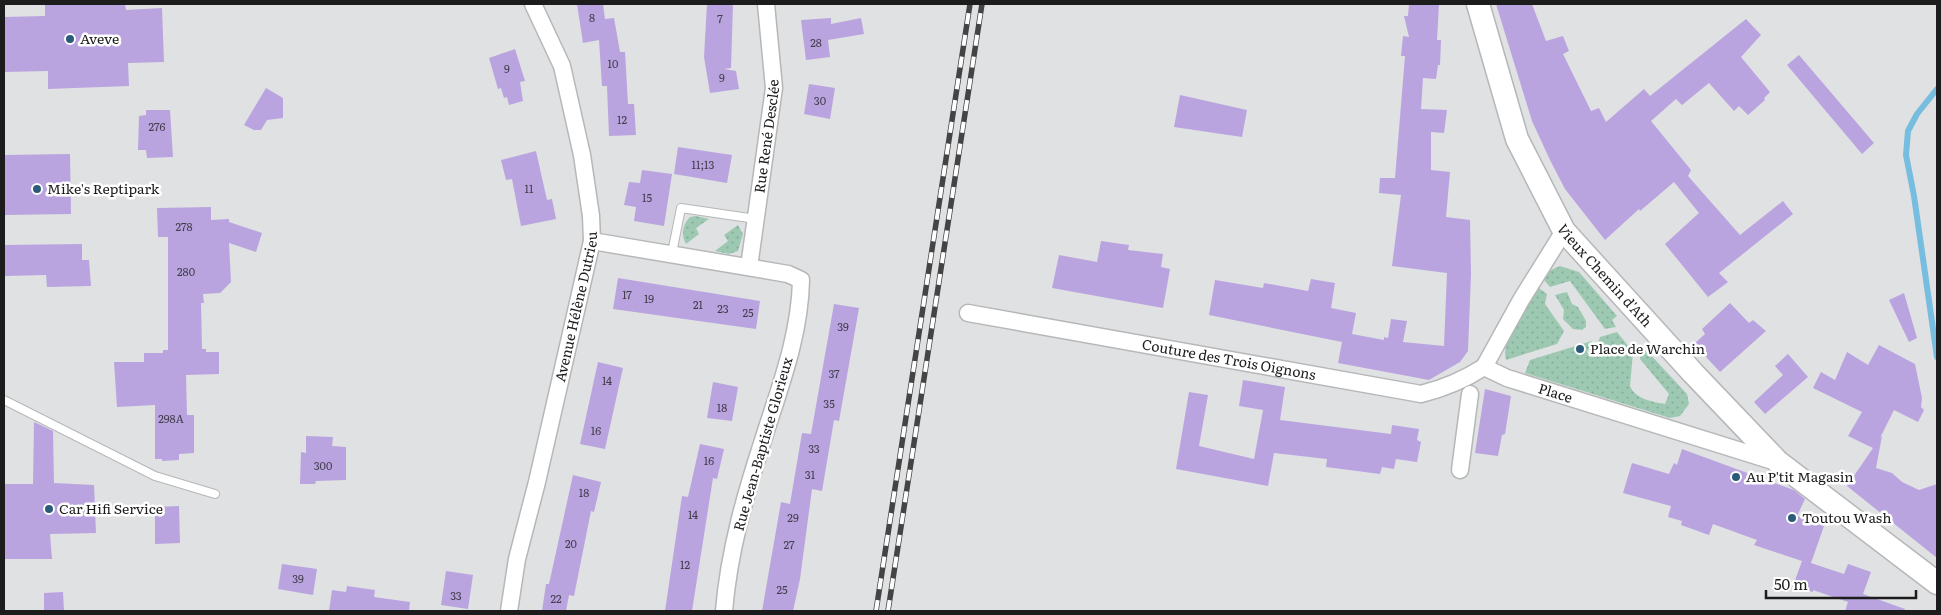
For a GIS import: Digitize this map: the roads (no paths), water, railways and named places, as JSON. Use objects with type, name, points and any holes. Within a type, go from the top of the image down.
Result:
[{"type":"street","name":"Avenue Hélène Dutrieu","points":[[509,611],[517,559],[537,482],[592,241],[591,216],[582,155],[562,66],[533,4]]},
{"type":"street","name":"Rue René Desclée","points":[[749,267],[774,88],[766,4]]},
{"type":"street","name":"Vieux Chemin d'Ath","points":[[1478,4],[1517,140],[1564,231],[1687,367],[1778,462],[1937,583]]},
{"type":"street","points":[[1484,367],[1520,300],[1564,231]]},
{"type":"street","name":"Rue Jean-Baptiste Glorieux","points":[[592,241],[788,274],[801,280],[801,295],[788,368],[741,508],[726,586],[724,611]]},
{"type":"street","name":"Couture des Trois Oignons","points":[[968,313],[1421,394],[1445,388],[1470,377],[1484,367]]},
{"type":"street","name":"Place","points":[[1484,367],[1507,378],[1778,462]]},
{"type":"street","points":[[1460,470],[1470,394]]},
{"type":"lane","points":[[672,253],[681,208],[756,219]]},
{"type":"lane","points":[[4,400],[155,476],[215,494]]},
{"type":"waterway","points":[[1937,89],[1917,114],[1908,131],[1906,155],[1914,196],[1937,357]]},
{"type":"railway","points":[[876,611],[970,4]]},
{"type":"railway","points":[[888,611],[982,4]]},
{"type":"place","name":"Aveve","points":[[70,39]]},
{"type":"place","name":"Mike's Reptipark","points":[[37,189]]},
{"type":"place","name":"Place de Warchin","points":[[1580,349]]},
{"type":"place","name":"Au P'tit Magasin","points":[[1736,477]]},
{"type":"place","name":"Car Hifi Service","points":[[49,509]]},
{"type":"place","name":"Toutou Wash","points":[[1792,518]]}]
